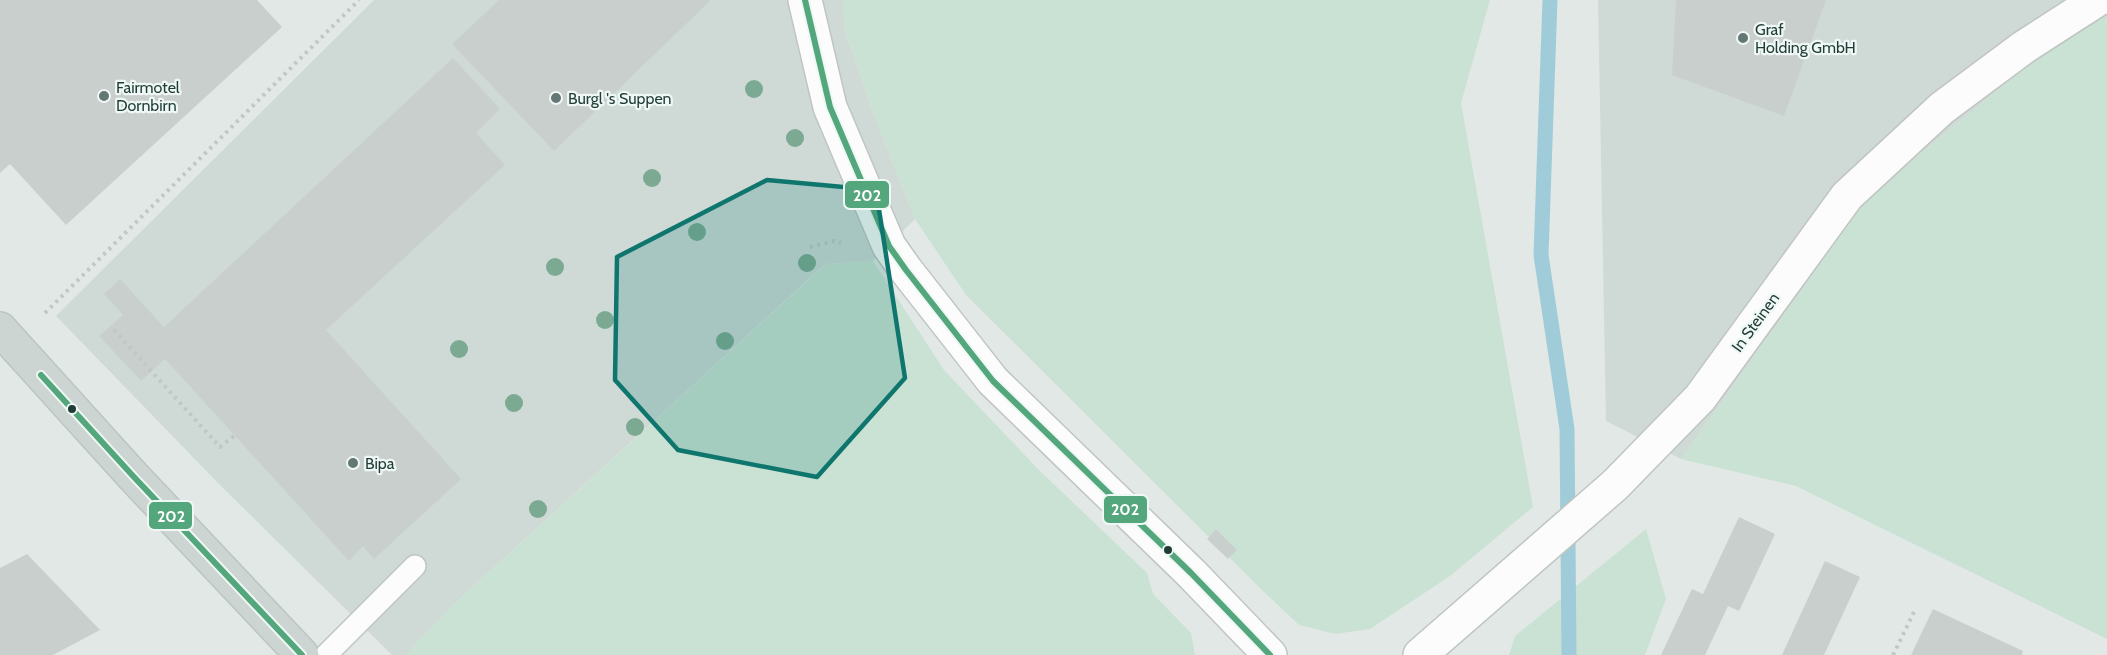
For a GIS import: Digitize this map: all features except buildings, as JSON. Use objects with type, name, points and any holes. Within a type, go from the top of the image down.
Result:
[{"type":"main road","points":[[7,337],[133,476],[302,655]]},
{"type":"street","points":[[805,0],[830,107],[889,246],[906,270],[993,381],[1191,573],[1270,655]]},
{"type":"street","name":"In Steinen","points":[[1420,655],[1615,485],[1700,398],[1847,196],[1942,108],[2024,47],[2097,0]]},
{"type":"lane","points":[[326,655],[415,566]]},
{"type":"path","points":[[7,337],[358,0]]},
{"type":"path","points":[[114,330],[220,447],[234,436]]},
{"type":"path","points":[[1893,655],[1914,612]]},
{"type":"highlighted area","points":[[767,180],[876,190],[905,378],[817,477],[678,450],[615,380],[617,257]]},
{"type":"shaded area","points":[[374,0],[843,0],[845,31],[871,107],[915,219],[873,261],[825,264],[452,606],[406,655],[392,655],[218,483],[56,316]]},
{"type":"shaded area","points":[[1598,0],[2107,0],[2107,15],[2074,28],[1869,196],[1681,459],[1606,421]]},
{"type":"green space","points":[[843,0],[1490,0],[1461,103],[1533,507],[1450,576],[1370,629],[1335,634],[1299,625],[966,295],[915,219],[871,107],[845,31]]},
{"type":"green space","points":[[2107,15],[2107,639],[1796,486],[1681,459],[1869,196],[2074,28]]},
{"type":"green space","points":[[873,261],[944,370],[1038,469],[1147,573],[1153,594],[1191,633],[1195,655],[406,655],[452,606],[826,264]]},
{"type":"green space","points":[[1646,529],[1666,599],[1645,655],[1509,655],[1515,636]]},
{"type":"waterway","points":[[1550,0],[1541,255],[1567,429],[1569,655]]},
{"type":"transit line","name":"202","points":[[805,0],[830,107],[889,246],[906,270],[993,381],[1191,573],[1270,655]]},
{"type":"transit line","name":"202","points":[[41,375],[302,655]]},
{"type":"place","name":"Graf Holding GmbH","points":[[1743,38]]},
{"type":"place","name":"Fairmotel Dornbirn","points":[[104,96]]},
{"type":"place","name":"Burgl 's Suppen","points":[[556,98]]},
{"type":"place","name":"Bipa","points":[[353,463]]}]
